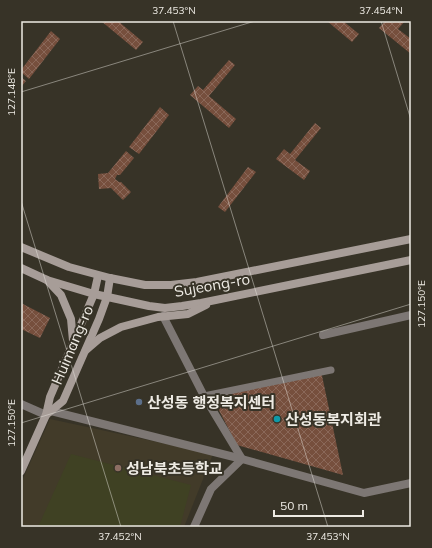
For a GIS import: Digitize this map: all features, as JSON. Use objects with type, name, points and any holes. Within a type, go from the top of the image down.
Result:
[{"type":"main road","name":"Sujeong-ro","points":[[21,247],[70,268],[98,276],[145,285],[171,285],[197,282],[411,238]]},
{"type":"main road","name":"Sujeong-ro","points":[[21,268],[47,280],[94,294],[165,308],[214,300],[411,260]]},
{"type":"main road","name":"Huimang-ro","points":[[21,471],[48,413],[50,397],[94,294],[98,276]]},
{"type":"main road","name":"Huimang-ro","points":[[48,413],[63,401],[99,319],[107,297],[110,278]]},
{"type":"main road","points":[[47,280],[61,295],[71,319],[73,343]]},
{"type":"main road","points":[[84,352],[100,338],[121,327],[163,316],[188,314],[214,300]]},
{"type":"street","points":[[323,335],[411,315]]},
{"type":"street","points":[[163,316],[204,396],[242,459]]},
{"type":"street","points":[[21,404],[48,413],[242,459],[364,492],[411,483]]},
{"type":"street","points":[[194,527],[211,489],[242,459]]},
{"type":"lane","points":[[204,396],[331,370]]},
{"type":"shaded area","name":"성남북초등학교","points":[[50,419],[213,454],[184,527],[21,527],[21,483]]},
{"type":"green space","points":[[71,454],[191,485],[180,527],[38,527]]},
{"type":"building","points":[[101,21],[118,21],[143,42],[136,50]]},
{"type":"building","points":[[327,21],[343,21],[359,34],[352,42]]},
{"type":"building","points":[[385,21],[391,21],[393,23],[394,21],[405,21],[398,29],[411,39],[411,54],[379,28]]},
{"type":"building","points":[[51,31],[60,39],[29,79],[21,72],[21,70]]},
{"type":"building","points":[[229,60],[235,65],[209,96],[236,119],[229,128],[190,95],[198,86],[203,90]]},
{"type":"building","points":[[21,77],[26,81],[21,87]]},
{"type":"building","points":[[160,107],[169,115],[139,154],[129,147]]},
{"type":"building","points":[[315,123],[321,128],[295,160],[310,171],[304,180],[276,159],[284,149],[290,154]]},
{"type":"building","points":[[126,151],[134,158],[120,175],[117,175],[115,179],[121,182],[131,192],[123,200],[111,188],[99,189],[98,174],[108,173]]},
{"type":"building","points":[[248,167],[256,172],[225,212],[218,207]]},
{"type":"building","points":[[21,303],[50,318],[40,338],[21,329]]},
{"type":"building","name":"산성동복지회관","points":[[321,371],[343,475],[237,445],[210,393]]},
{"type":"place","name":"산성동 행정복지센터","points":[[139,402]]},
{"type":"place","name":"산성동복지회관","points":[[277,419]]},
{"type":"place","name":"성남북초등학교","points":[[118,468]]}]
